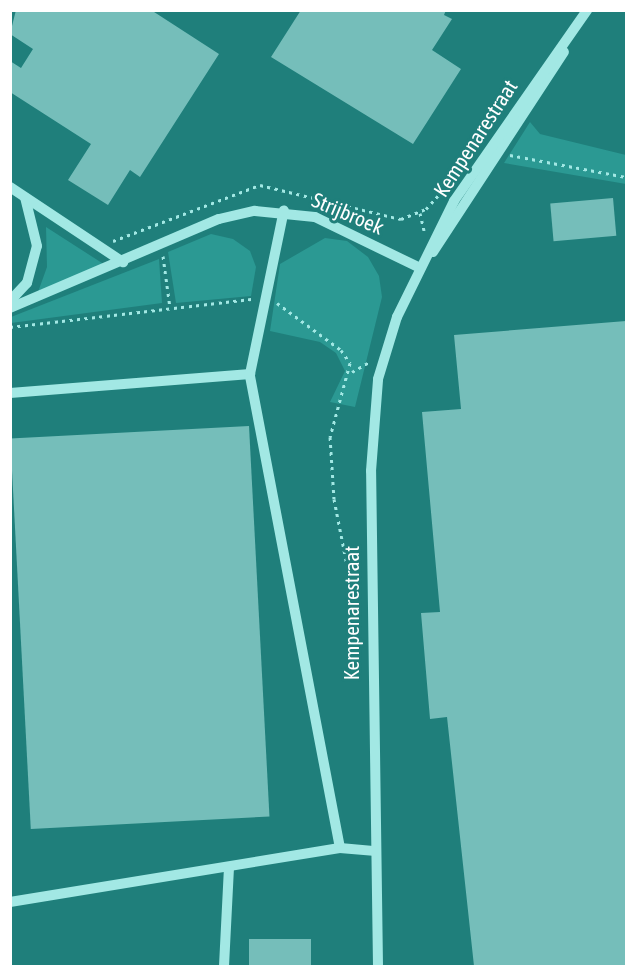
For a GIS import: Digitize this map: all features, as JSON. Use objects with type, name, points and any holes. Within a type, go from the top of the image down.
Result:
[{"type":"street","name":"Kempenarestraat","points":[[378,966],[372,425],[386,349],[420,268],[473,172],[588,10]]},
{"type":"street","name":"Kempenarestraat","points":[[420,268],[503,151],[571,35]]},
{"type":"street","points":[[10,187],[85,240],[123,262]]},
{"type":"street","points":[[10,301],[27,283],[37,246],[25,196]]},
{"type":"street","name":"Strijbroek","points":[[10,308],[239,213],[284,210],[334,225],[420,268]]},
{"type":"street","points":[[284,210],[250,374],[340,848]]},
{"type":"street","points":[[10,393],[250,374]]},
{"type":"street","points":[[10,902],[340,848],[376,851]]},
{"type":"street","points":[[224,966],[229,867]]},
{"type":"path","points":[[503,151],[575,171],[627,177]]},
{"type":"path","points":[[85,240],[110,242],[260,185],[406,219],[432,203],[451,180]]},
{"type":"path","points":[[154,225],[161,247],[170,308]]},
{"type":"path","points":[[10,327],[170,308],[265,301],[290,312],[341,350],[350,363],[330,437],[334,499],[359,631]]},
{"type":"green space","points":[[530,122],[540,134],[626,155],[626,184],[504,163]]},
{"type":"green space","points":[[46,227],[103,265],[38,292],[47,267]]},
{"type":"green space","points":[[211,234],[233,239],[250,251],[256,267],[251,296],[176,303],[168,252]]},
{"type":"green space","points":[[325,238],[347,241],[368,257],[379,276],[382,297],[355,407],[330,402],[345,371],[336,353],[320,342],[270,331],[280,264]]},
{"type":"green space","points":[[159,259],[162,303],[11,323],[11,317]]},
{"type":"building","points":[[16,10],[151,10],[219,54],[140,177],[130,170],[108,205],[68,180],[91,144],[10,92],[10,61],[21,68],[33,49],[10,34]]},
{"type":"building","points":[[301,10],[446,10],[444,15],[452,19],[432,50],[461,69],[413,144],[271,57]]},
{"type":"building","points":[[613,198],[616,236],[554,241],[550,203]]},
{"type":"building","points":[[626,321],[626,966],[474,966],[447,717],[430,719],[421,613],[440,612],[422,412],[461,409],[454,335]]},
{"type":"building","points":[[249,426],[269,816],[31,829],[10,439]]},
{"type":"building","points":[[249,939],[311,939],[311,966],[249,966]]}]
